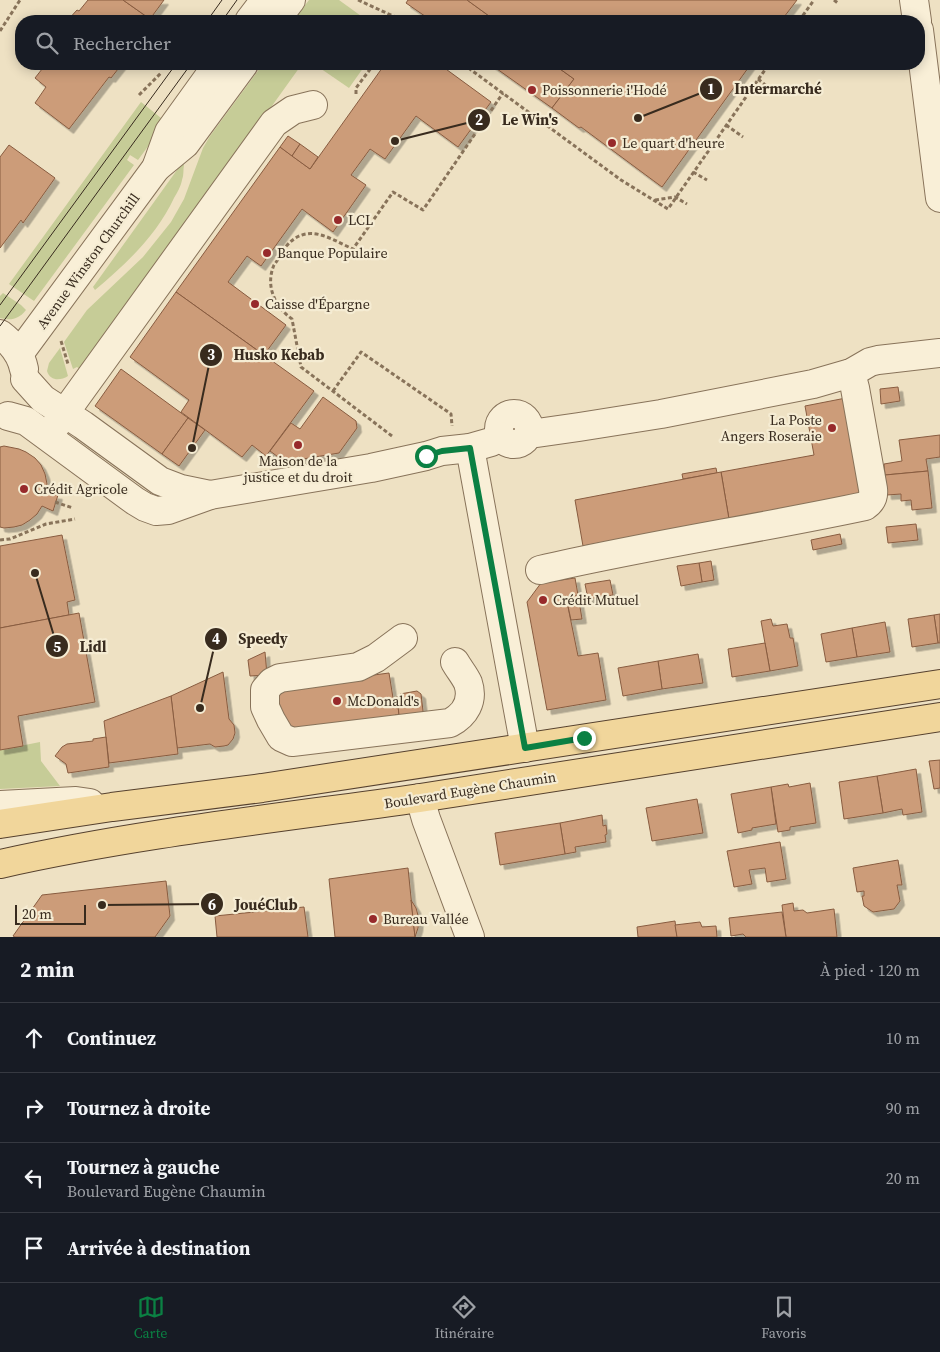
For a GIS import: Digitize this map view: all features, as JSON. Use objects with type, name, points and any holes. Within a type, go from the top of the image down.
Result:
[{"type":"main road","points":[[0,824],[112,807],[262,788],[940,684]]},
{"type":"main road","name":"Boulevard Eugène Chaumin","points":[[0,864],[56,852],[265,819],[420,798],[940,717]]},
{"type":"street","points":[[253,15],[264,0]]},
{"type":"street","points":[[280,15],[291,0]]},
{"type":"street","points":[[914,0],[919,15]]},
{"type":"street","points":[[925,40],[940,198]]},
{"type":"street","name":"Avenue Winston Churchill","points":[[156,168],[169,132],[214,70]]},
{"type":"street","name":"Avenue Winston Churchill","points":[[4,419],[17,405],[23,393],[22,366],[95,251],[156,168],[186,144],[240,70]]},
{"type":"street","points":[[48,436],[274,123],[293,110],[313,105]]},
{"type":"street","points":[[0,334],[10,342],[22,366],[43,399],[83,425],[160,481],[181,489],[210,495]]},
{"type":"street","points":[[4,419],[26,421],[135,501],[156,511],[168,510],[210,495],[371,468],[426,456],[442,451],[462,439],[491,442],[500,436],[506,443],[515,445],[526,440],[530,432],[537,433],[661,414],[813,384],[851,373],[870,362],[878,360],[940,353]]},
{"type":"street","points":[[540,570],[589,558],[865,506],[874,494],[851,373]]},
{"type":"street","points":[[462,439],[525,748]]},
{"type":"street","points":[[403,638],[376,658],[358,667],[280,678],[272,682],[265,690],[265,707],[281,737],[292,742],[450,723],[458,719],[469,704],[470,695],[468,683],[455,662]]},
{"type":"street","points":[[420,798],[470,937]]},
{"type":"street","points":[[0,805],[76,801],[112,807]]},
{"type":"path","points":[[0,30],[20,0]]},
{"type":"path","points":[[358,0],[391,15]]},
{"type":"path","points":[[803,15],[814,0]]},
{"type":"path","points":[[834,0],[839,4]]},
{"type":"path","points":[[356,94],[356,88],[370,70]]},
{"type":"path","points":[[471,70],[622,180],[668,209],[765,70]]},
{"type":"path","points":[[139,95],[162,72]]},
{"type":"path","points":[[758,80],[778,95]]},
{"type":"path","points":[[394,438],[301,367],[292,319],[284,314],[273,298],[271,277],[274,266],[284,248],[290,242],[306,234],[324,236],[353,249],[393,192],[423,210],[503,93]]},
{"type":"path","points":[[726,125],[743,137]]},
{"type":"path","points":[[694,172],[707,180]]},
{"type":"path","points":[[654,200],[676,198],[687,204]]},
{"type":"path","points":[[61,340],[69,367]]},
{"type":"path","points":[[333,391],[362,352],[451,414],[462,439]]},
{"type":"path","points":[[55,502],[73,508]]},
{"type":"path","points":[[0,540],[10,539],[46,524],[74,519]]},
{"type":"green space","points":[[309,0],[339,0],[360,15],[298,15]]},
{"type":"green space","points":[[259,70],[298,70],[82,371],[77,367],[73,369],[64,342],[87,310],[143,257],[171,222],[184,199],[203,148]]},
{"type":"green space","points":[[323,70],[362,70],[349,88]]},
{"type":"green space","points":[[141,102],[166,122],[138,160],[130,155],[127,160],[134,165],[34,301],[9,284]]},
{"type":"green space","points":[[182,163],[184,165],[181,185],[159,224],[140,248],[95,290],[93,287]]},
{"type":"green space","points":[[3,293],[26,310],[14,318],[0,318],[0,296]]},
{"type":"green space","points":[[60,348],[68,376],[56,379],[50,377],[47,371],[49,363]]},
{"type":"green space","points":[[40,742],[41,761],[60,786],[0,789],[0,750]]},
{"type":"building","points":[[88,0],[123,0],[144,15],[72,15],[77,10],[79,11]]},
{"type":"building","points":[[123,0],[164,0],[153,15],[144,15]]},
{"type":"building","points":[[408,0],[467,0],[488,15],[423,15],[406,3]]},
{"type":"building","points":[[467,0],[797,0],[786,15],[488,15]]},
{"type":"building","points":[[41,70],[117,70],[111,78],[109,77],[69,129],[35,103],[46,87],[35,78]]},
{"type":"building","points":[[381,70],[447,70],[491,102],[458,147],[416,116],[385,159],[370,149],[351,175],[366,185],[333,232],[302,209],[261,266],[247,256],[228,282],[286,325],[264,355],[176,292],[280,147],[310,169]]},
{"type":"building","points":[[498,70],[561,70],[574,79],[552,108]]},
{"type":"building","points":[[561,70],[747,70],[662,187],[552,108],[574,79]]},
{"type":"building","points":[[288,136],[300,144],[292,156],[280,147]]},
{"type":"building","points":[[300,144],[318,157],[310,169],[292,156]]},
{"type":"building","points":[[9,145],[55,178],[23,223],[21,220],[0,248],[0,157]]},
{"type":"building","points":[[176,292],[314,391],[266,456],[252,445],[242,457],[181,412],[189,400],[130,357]]},
{"type":"building","points":[[121,369],[188,418],[162,454],[95,406]]},
{"type":"building","points":[[898,387],[900,401],[881,404],[880,389]]},
{"type":"building","points":[[323,397],[356,421],[357,428],[339,453],[285,462],[270,451],[291,423],[300,429]]},
{"type":"building","points":[[851,397],[869,493],[729,519],[721,472],[814,455],[805,406]]},
{"type":"building","points":[[188,418],[205,430],[179,466],[162,454]]},
{"type":"building","points":[[940,435],[940,457],[926,459],[928,471],[885,475],[884,464],[902,461],[899,440]]},
{"type":"building","name":"Crédit Agricole","points":[[0,447],[19,449],[35,458],[45,474],[47,494],[58,495],[53,511],[42,506],[37,514],[22,525],[4,528],[0,527]]},
{"type":"building","points":[[716,468],[717,473],[683,479],[682,474]]},
{"type":"building","points":[[928,471],[932,508],[912,510],[911,500],[901,501],[901,494],[887,495],[885,475]]},
{"type":"building","points":[[721,472],[729,519],[583,546],[575,500]]},
{"type":"building","points":[[916,524],[918,540],[888,543],[886,527]]},
{"type":"building","points":[[840,534],[842,544],[813,550],[811,540]]},
{"type":"building","points":[[62,535],[75,600],[67,602],[69,615],[0,628],[0,546]]},
{"type":"building","points":[[711,561],[714,580],[702,582],[699,563]]},
{"type":"building","points":[[699,563],[702,582],[681,586],[677,566]]},
{"type":"building","points":[[575,578],[578,595],[566,597],[578,656],[598,653],[606,700],[547,710],[527,602],[541,583]]},
{"type":"building","points":[[610,580],[613,595],[588,599],[585,584]]},
{"type":"building","points":[[578,595],[582,619],[571,620],[566,597]]},
{"type":"building","points":[[79,613],[95,702],[18,716],[23,746],[0,750],[0,628]]},
{"type":"building","points":[[940,614],[940,643],[938,643],[934,615]]},
{"type":"building","points":[[934,615],[938,643],[912,647],[908,619]]},
{"type":"building","points":[[771,619],[773,626],[787,624],[790,638],[793,638],[798,666],[770,671],[761,621]]},
{"type":"building","points":[[885,622],[890,652],[857,657],[852,628]]},
{"type":"building","points":[[852,628],[857,657],[826,662],[821,634]]},
{"type":"building","points":[[765,643],[770,671],[732,677],[728,649]]},
{"type":"building","points":[[265,652],[267,675],[250,676],[248,660]]},
{"type":"building","points":[[698,654],[703,683],[662,689],[658,661]]},
{"type":"building","points":[[658,661],[662,689],[623,696],[618,668]]},
{"type":"building","points":[[223,672],[229,719],[234,725],[235,733],[233,739],[228,745],[224,746],[215,747],[210,744],[177,748],[171,696]]},
{"type":"building","name":"McDonald's","points":[[389,673],[393,698],[397,697],[399,715],[395,715],[395,719],[281,732],[275,690],[290,686]]},
{"type":"building","points":[[417,691],[421,694],[423,711],[420,715],[403,717],[399,715],[397,697],[400,694]]},
{"type":"building","points":[[171,696],[178,754],[109,763],[104,721]]},
{"type":"building","points":[[106,737],[109,767],[68,773],[66,764],[55,756],[67,744],[93,741],[93,739]]},
{"type":"building","points":[[940,760],[940,788],[934,789],[929,761]]},
{"type":"building","points":[[916,769],[922,812],[903,815],[902,809],[883,813],[877,776]]},
{"type":"building","points":[[877,776],[883,813],[844,819],[839,782]]},
{"type":"building","points":[[810,783],[816,823],[790,827],[790,830],[778,832],[771,787],[788,784],[789,787]]},
{"type":"building","points":[[771,787],[776,824],[752,828],[752,830],[738,833],[731,794]]},
{"type":"building","points":[[697,799],[703,833],[652,841],[646,808]]},
{"type":"building","points":[[602,815],[603,826],[606,825],[606,842],[575,847],[576,852],[565,854],[560,823]]},
{"type":"building","points":[[560,823],[565,854],[500,865],[495,833]]},
{"type":"building","points":[[780,842],[786,879],[767,882],[765,868],[749,870],[752,884],[734,887],[727,851]]},
{"type":"building","points":[[898,860],[902,885],[897,885],[900,901],[894,909],[873,912],[864,906],[862,896],[864,896],[864,891],[857,892],[853,868]]},
{"type":"building","name":"Bureau Vallée","points":[[408,868],[415,937],[335,937],[329,879]]},
{"type":"building","points":[[166,881],[170,916],[155,937],[13,936],[42,895]]},
{"type":"building","points":[[411,900],[416,908],[419,919],[415,937]]},
{"type":"building","points":[[793,903],[794,911],[803,910],[807,913],[834,909],[837,937],[786,937],[782,905]]},
{"type":"building","points":[[304,907],[308,937],[217,937],[215,916]]},
{"type":"building","points":[[782,912],[786,937],[746,937],[743,934],[731,936],[729,918]]},
{"type":"building","points":[[675,921],[677,937],[638,937],[637,927]]},
{"type":"building","points":[[700,922],[702,927],[716,926],[717,937],[677,937],[675,925]]},
{"type":"tram line","points":[[211,15],[222,0]]},
{"type":"tram line","points":[[226,15],[237,0]]},
{"type":"tram line","points":[[0,305],[172,70]]},
{"type":"tram line","points":[[0,326],[187,70]]},
{"type":"place","name":"Poissonnerie i'Hodé","points":[[532,90]]},
{"type":"place","name":"Intermarché","points":[[638,118]]},
{"type":"place","name":"Le Win's","points":[[395,141]]},
{"type":"place","name":"Le quart d'heure","points":[[612,143]]},
{"type":"place","name":"LCL","points":[[338,220]]},
{"type":"place","name":"Banque Populaire","points":[[267,253]]},
{"type":"place","name":"Caisse d'Épargne","points":[[255,304]]},
{"type":"place","name":"La Poste Angers Roseraie","points":[[832,428]]},
{"type":"place","name":"Maison de la justice et du droit","points":[[298,445]]},
{"type":"place","name":"Husko Kebab","points":[[192,448]]},
{"type":"place","name":"Crédit Agricole","points":[[24,489]]},
{"type":"place","name":"Lidl","points":[[35,573]]},
{"type":"place","name":"Crédit Mutuel","points":[[543,600]]},
{"type":"place","name":"McDonald's","points":[[337,701]]},
{"type":"place","name":"Speedy","points":[[200,708]]},
{"type":"place","name":"JouéClub","points":[[102,905]]},
{"type":"place","name":"Bureau Vallée","points":[[373,919]]},
{"type":"route","points":[[426,456],[442,451],[470,448],[525,748],[584,738]]}]
